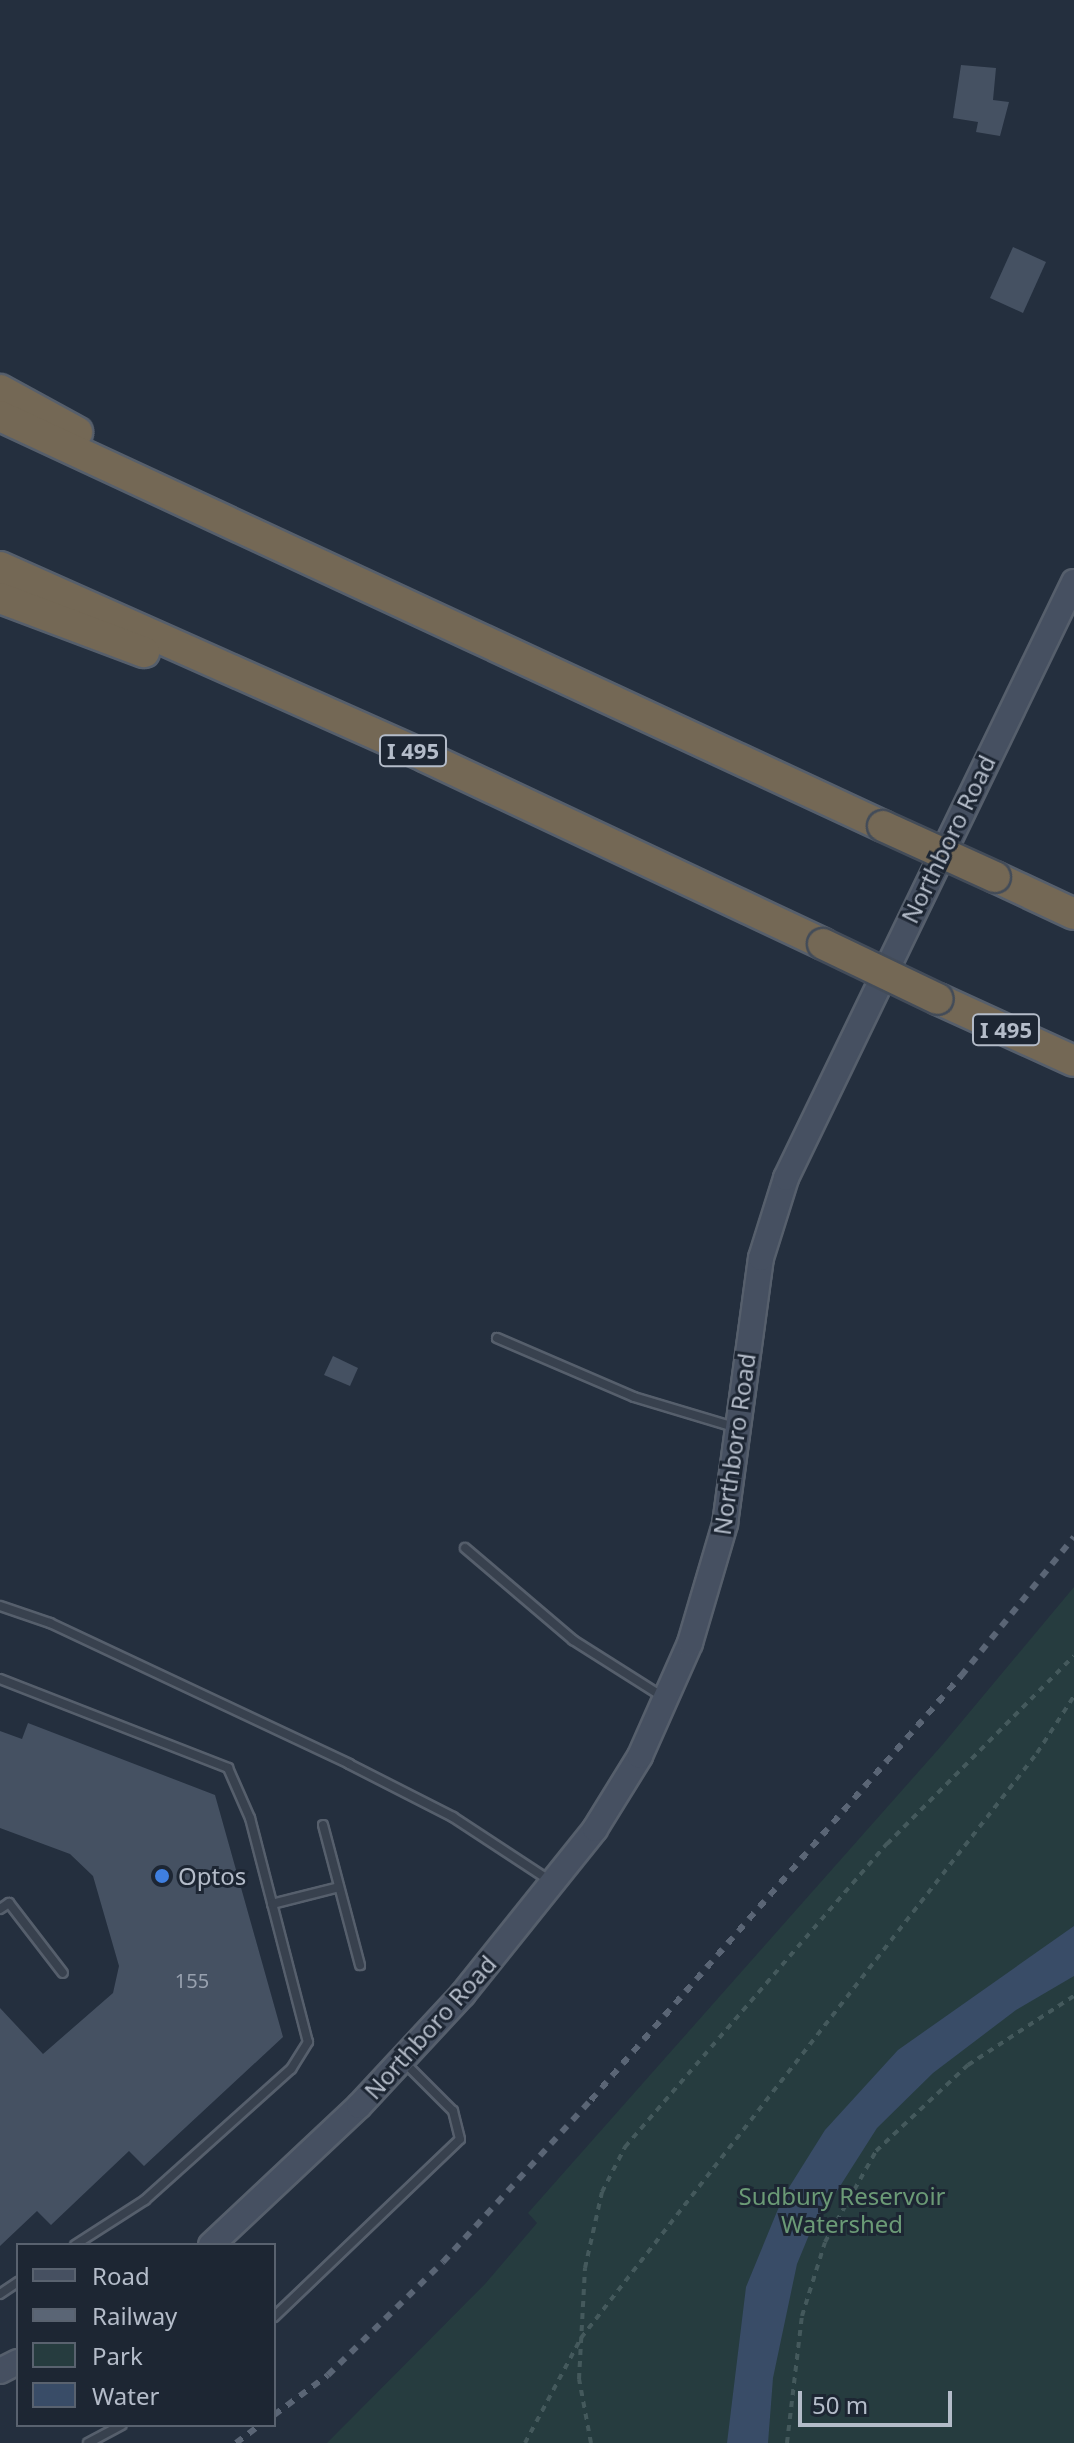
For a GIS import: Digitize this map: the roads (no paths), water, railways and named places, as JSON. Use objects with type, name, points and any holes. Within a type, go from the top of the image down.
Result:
[{"type":"highway","points":[[0,390],[299,555]]},
{"type":"highway","points":[[0,416],[1074,914]]},
{"type":"highway","name":"I 495","points":[[0,567],[426,757],[1074,1061]]},
{"type":"highway","points":[[0,598],[426,757]]},
{"type":"main road","name":"Northboro Road","points":[[213,2243],[403,2060],[553,1883],[619,1793],[667,1699],[715,1565],[733,1483],[761,1258],[786,1178],[1074,582]]},
{"type":"lane","points":[[497,1338],[634,1397],[738,1428]]},
{"type":"lane","points":[[465,1548],[595,1657],[667,1699]]},
{"type":"lane","points":[[0,1606],[50,1623],[349,1764],[453,1817],[553,1883]]},
{"type":"lane","points":[[0,1679],[228,1768],[250,1818],[308,2042],[291,2069],[145,2200],[78,2243]]},
{"type":"lane","points":[[323,1825],[360,1965]]},
{"type":"lane","points":[[272,1904],[339,1887]]},
{"type":"lane","points":[[0,1909],[9,1903],[63,1973]]},
{"type":"lane","points":[[276,2315],[460,2139],[453,2111],[403,2060]]},
{"type":"lane","points":[[88,2443],[118,2427]]},
{"type":"water","points":[[1074,1926],[1074,1976],[1016,2010],[933,2073],[877,2128],[809,2235],[797,2264],[773,2378],[768,2443],[727,2443],[746,2287],[783,2197],[825,2130],[898,2050]]},
{"type":"railway","points":[[276,2414],[328,2375],[443,2262],[591,2100],[961,1676],[1074,1537]]},
{"type":"railway","points":[[236,2443],[257,2427]]},
{"type":"place","name":"Optos","points":[[162,1876]]},
{"type":"park label","name":"Sudbury Reservoir Watershed","points":[[842,2210]]}]
